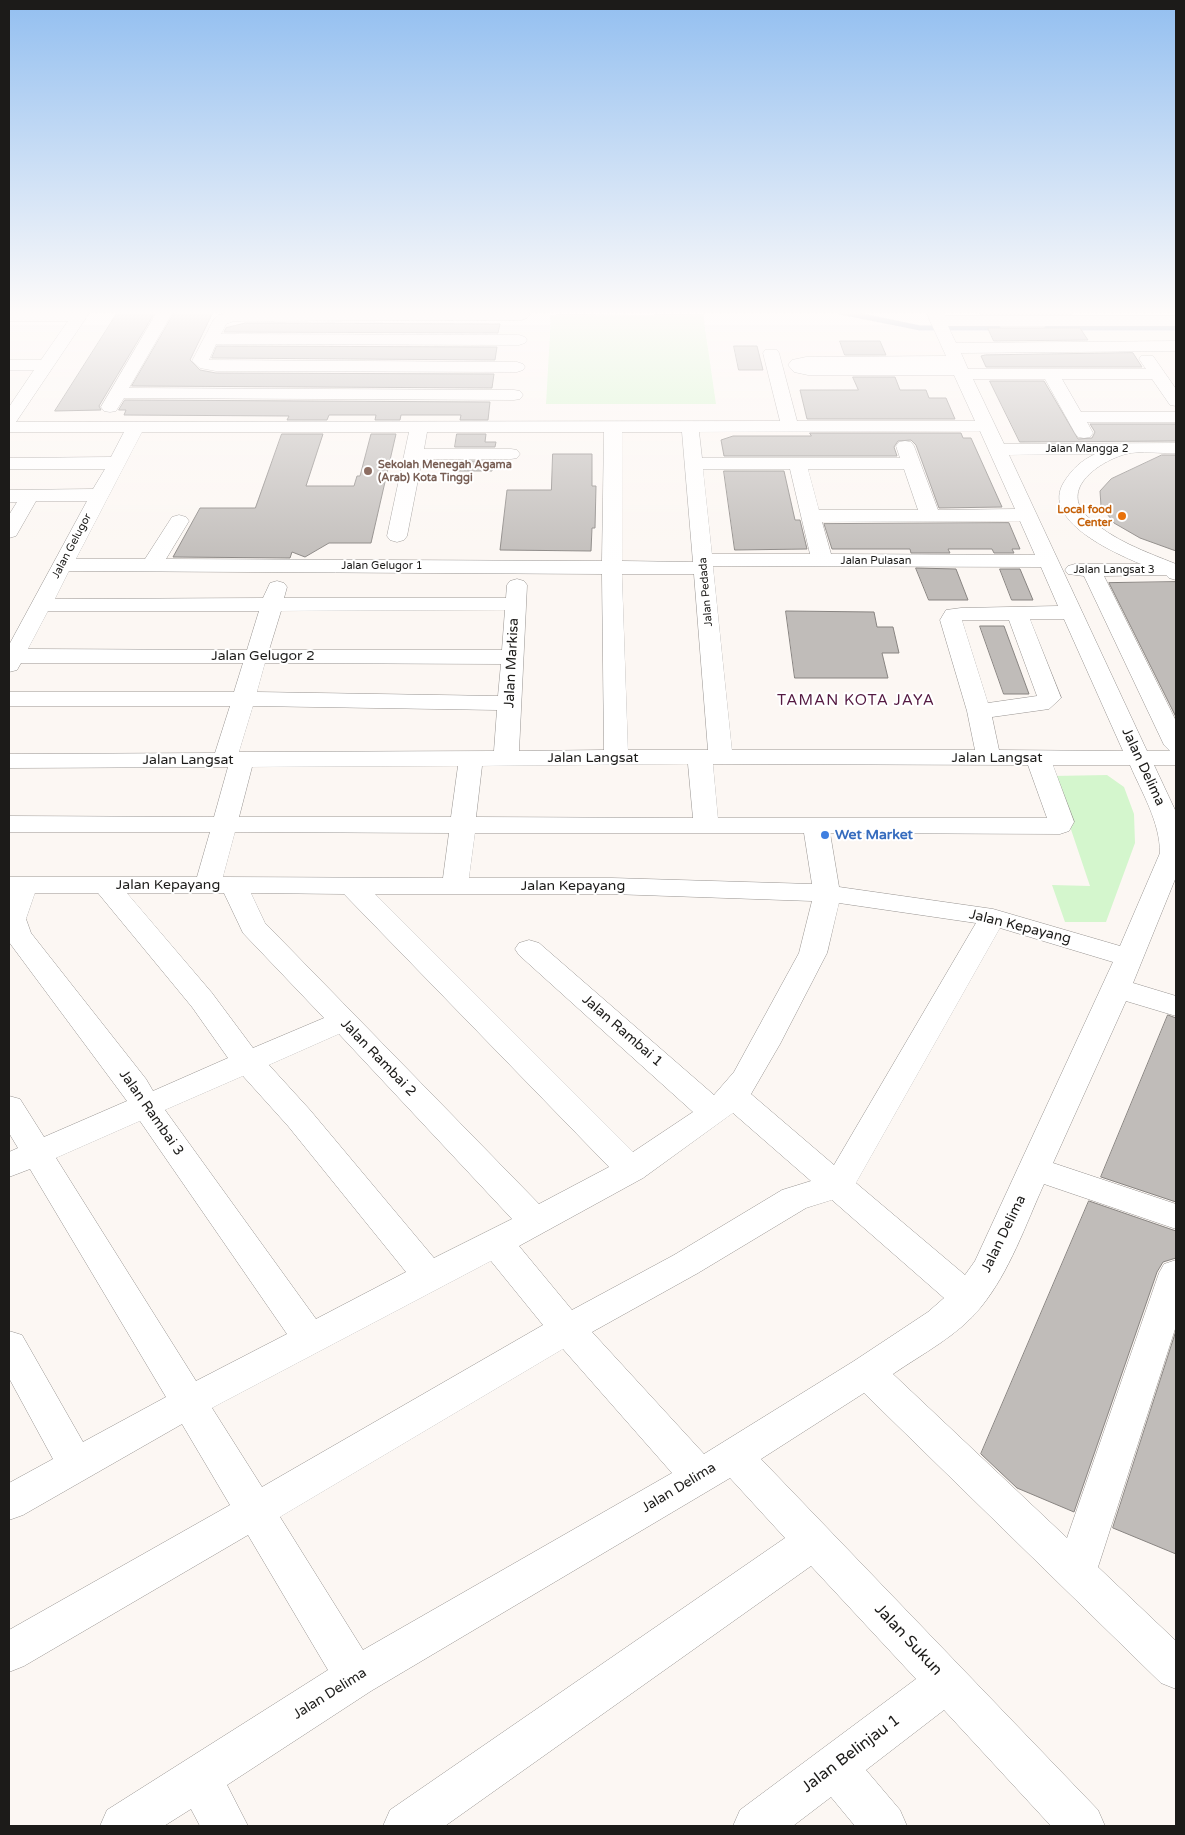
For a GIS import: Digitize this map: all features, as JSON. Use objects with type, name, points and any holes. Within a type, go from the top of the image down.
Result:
[{"type":"street","points":[[9,419],[23,398]]},
{"type":"street","points":[[98,428],[115,398]]},
{"type":"street","points":[[511,426],[514,398]]},
{"type":"street","points":[[783,398],[790,426]]},
{"type":"street","name":"Jalan Delima","points":[[123,1826],[356,1677],[716,1466],[868,1372],[941,1322],[968,1298],[989,1268],[1124,973],[1173,853],[1174,838],[1172,822],[1139,758],[973,398]]},
{"type":"street","points":[[1064,398],[1093,449]]},
{"type":"street","points":[[1075,417],[1176,417]]},
{"type":"street","name":"Jalan Pedada","points":[[690,426],[703,564],[710,757],[706,825]]},
{"type":"street","points":[[898,426],[930,515]]},
{"type":"street","points":[[9,427],[986,426]]},
{"type":"street","name":"Jalan Gelugor","points":[[11,660],[136,427]]},
{"type":"street","points":[[397,536],[419,427]]},
{"type":"street","points":[[614,427],[612,566],[616,758]]},
{"type":"street","name":"Jalan Mangga 2","points":[[997,450],[1176,448]]},
{"type":"street","points":[[1123,449],[1080,471],[1070,484],[1067,495],[1069,505],[1088,528],[1106,540],[1175,571]]},
{"type":"street","points":[[414,454],[511,454]]},
{"type":"street","points":[[9,463],[116,463]]},
{"type":"street","points":[[694,464],[911,463]]},
{"type":"street","points":[[798,464],[822,560]]},
{"type":"street","points":[[9,532],[30,495]]},
{"type":"street","points":[[9,496],[99,495]]},
{"type":"street","points":[[811,516],[1027,515]]},
{"type":"street","points":[[152,565],[179,522]]},
{"type":"street","name":"Jalan Pulasan","points":[[703,564],[822,560],[1050,565]]},
{"type":"street","name":"Jalan Gelugor 1","points":[[62,565],[518,567],[703,564]]},
{"type":"street","name":"Jalan Langsat 3","points":[[1050,565],[1091,570],[1175,571]]},
{"type":"street","points":[[220,885],[224,824],[244,699],[284,566]]},
{"type":"street","name":"Jalan Markisa","points":[[506,758],[518,567]]},
{"type":"street","points":[[1091,570],[1176,745]]},
{"type":"street","points":[[40,605],[515,604]]},
{"type":"street","points":[[989,759],[979,711],[951,620],[954,616],[962,614],[1072,612]]},
{"type":"street","points":[[979,711],[1041,704],[1049,698],[1017,613]]},
{"type":"street","name":"Jalan Gelugor 2","points":[[11,660],[257,656],[512,657]]},
{"type":"street","points":[[9,699],[244,699],[509,703]]},
{"type":"street","name":"Jalan Langsat","points":[[9,761],[710,757],[1176,758]]},
{"type":"street","points":[[9,824],[1060,826],[1061,822],[1038,758]]},
{"type":"street","points":[[455,886],[471,759]]},
{"type":"street","points":[[9,1503],[189,1402],[430,1276],[496,1244],[631,1170],[724,1104],[766,1044],[813,953],[819,934],[827,893],[816,825]]},
{"type":"street","name":"Jalan Kepayang","points":[[17,885],[612,886],[827,893],[993,917],[1124,973],[1176,1006]]},
{"type":"street","name":"Jalan Rambai 3","points":[[17,885],[12,919],[18,935],[135,1087],[146,1107],[310,1338]]},
{"type":"street","name":"Jalan Rambai 2","points":[[220,885],[253,927],[330,1005],[343,1022],[536,1222]]},
{"type":"street","points":[[106,886],[202,1000],[249,1062],[299,1118],[430,1276]]},
{"type":"street","points":[[352,886],[631,1170]]},
{"type":"street","points":[[9,1652],[567,1329],[686,1264],[794,1199],[839,1185],[993,917]]},
{"type":"street","name":"Jalan Rambai 1","points":[[529,949],[724,1104],[839,1185],[968,1298]]},
{"type":"street","points":[[23,1159],[343,1022]]},
{"type":"street","points":[[9,1107],[23,1159],[189,1402],[356,1677]]},
{"type":"street","points":[[1035,1168],[1176,1217]]},
{"type":"street","name":"Jalan Sukun","points":[[496,1244],[567,1329],[716,1466],[814,1541],[1082,1826]]},
{"type":"street","points":[[1076,1572],[1176,1273]]},
{"type":"street","points":[[9,1345],[76,1465]]},
{"type":"street","points":[[868,1372],[1176,1669]]},
{"type":"street","points":[[406,1826],[814,1541]]},
{"type":"street","name":"Jalan Belinjau 1","points":[[756,1826],[947,1682]]},
{"type":"street","points":[[835,1767],[884,1826]]},
{"type":"street","points":[[199,1778],[225,1826]]},
{"type":"green space","points":[[546,398],[715,398],[716,404],[546,404]]},
{"type":"green space","points":[[1107,775],[1124,787],[1134,814],[1135,843],[1106,922],[1065,922],[1052,885],[1090,886],[1053,776]]},
{"type":"building","points":[[64,398],[104,398],[99,406],[101,410],[55,411]]},
{"type":"building","points":[[802,398],[946,398],[955,419],[807,419]]},
{"type":"building","points":[[998,398],[1054,398],[1078,439],[1092,438],[1095,432],[1090,424],[1176,424],[1176,441],[1020,442]]},
{"type":"building","points":[[125,400],[490,402],[488,420],[460,420],[461,415],[401,415],[400,420],[375,420],[376,415],[329,415],[327,420],[287,420],[289,416],[124,415],[126,410],[119,410]]},
{"type":"building","points":[[810,433],[961,433],[963,438],[971,438],[1002,507],[939,508],[916,445],[911,440],[898,441],[894,447],[897,456],[724,456],[721,440],[733,436],[811,436]]},
{"type":"building","points":[[282,434],[323,434],[306,486],[354,486],[357,476],[360,476],[371,434],[396,434],[371,543],[329,543],[305,557],[292,552],[290,558],[173,557],[200,508],[255,508]]},
{"type":"building","points":[[457,434],[486,434],[485,442],[496,442],[495,447],[455,447]]},
{"type":"building","points":[[553,454],[592,454],[592,486],[596,486],[595,528],[592,528],[591,551],[500,550],[507,490],[551,490]]},
{"type":"building","points":[[1162,455],[1176,455],[1176,551],[1140,538],[1114,523],[1101,506],[1100,491],[1111,479]]},
{"type":"building","points":[[455,461],[494,461],[492,471],[453,471]]},
{"type":"building","points":[[724,471],[784,471],[795,520],[800,520],[807,549],[735,550]]},
{"type":"building","points":[[1009,523],[1020,549],[1012,549],[1014,553],[994,553],[992,549],[948,549],[950,553],[911,553],[910,549],[832,549],[824,524]]},
{"type":"building","points":[[916,568],[956,569],[968,600],[929,600]]},
{"type":"building","points":[[1000,569],[1020,569],[1033,600],[1012,600]]},
{"type":"building","points":[[1176,582],[1176,717],[1109,583]]},
{"type":"building","points":[[786,611],[874,612],[877,627],[893,627],[899,653],[882,653],[888,678],[795,678]]},
{"type":"building","points":[[980,626],[1004,626],[1029,694],[1004,694]]},
{"type":"building","points":[[1168,1015],[1176,1018],[1176,1202],[1101,1177]]},
{"type":"building","points":[[1089,1201],[1176,1231],[1176,1258],[1163,1262],[1157,1272],[1074,1512],[1017,1488],[981,1454]]},
{"type":"building","points":[[1176,1331],[1176,1554],[1113,1528]]},
{"type":"place","name":"Sekolah Menegah Agama (Arab) Kota Tinggi","points":[[368,471]]},
{"type":"place","name":"Local food Center","points":[[1122,516]]},
{"type":"place","name":"Wet Market","points":[[825,835]]},
{"type":"district","name":"TAMAN KOTA JAYA","points":[[856,701]]}]
